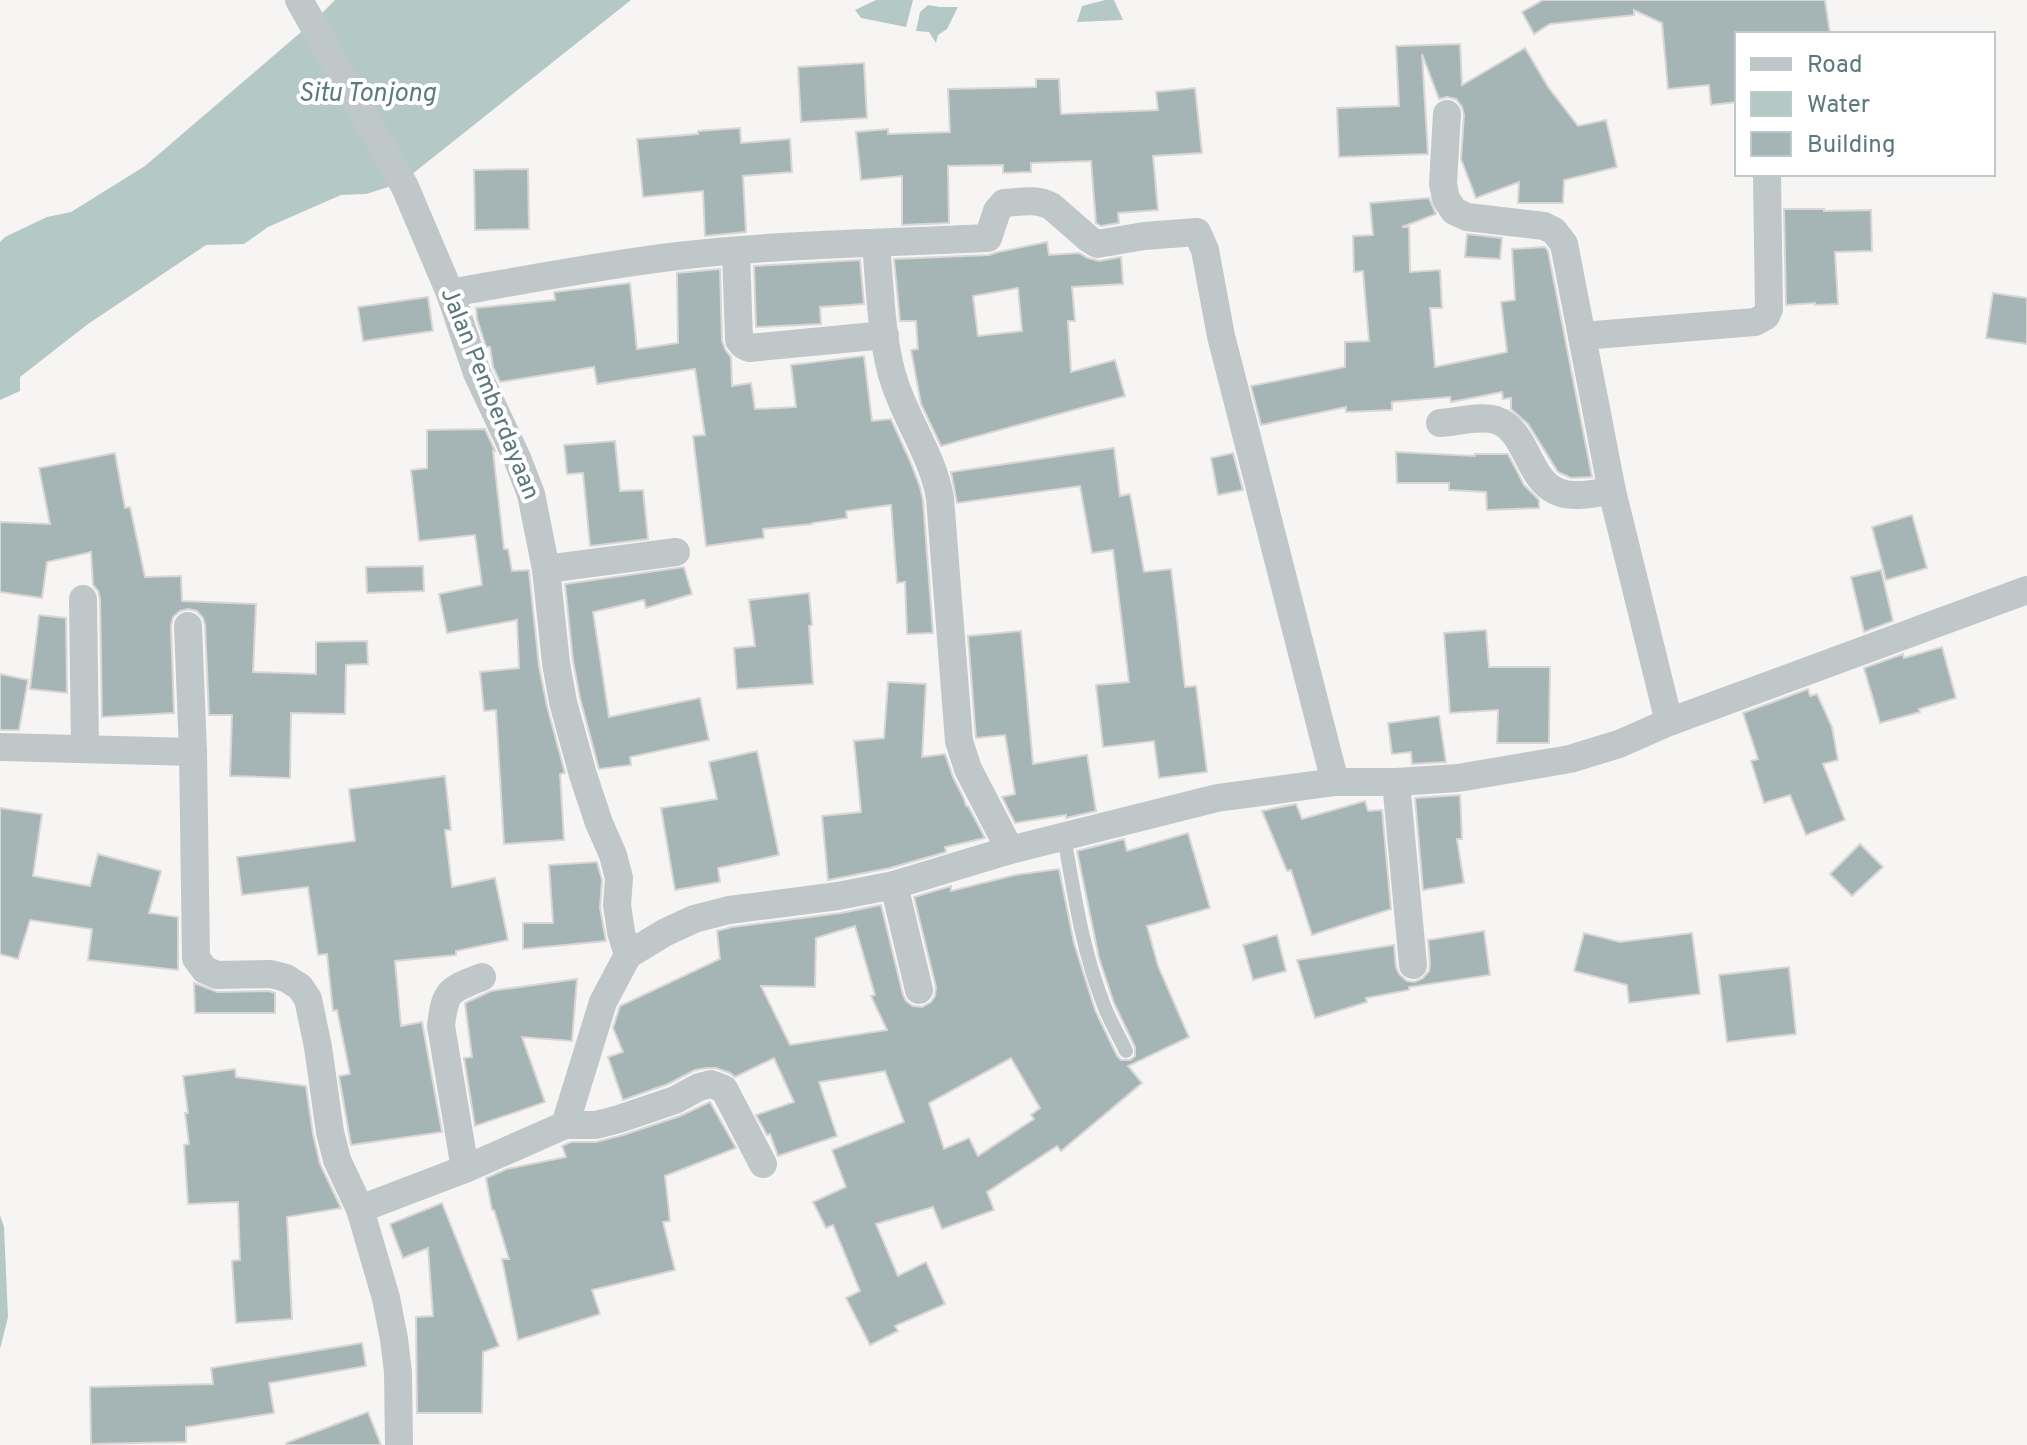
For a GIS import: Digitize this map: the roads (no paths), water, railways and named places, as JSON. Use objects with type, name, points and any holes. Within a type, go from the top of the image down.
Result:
[{"type":"street","name":"Jalan Pemberdayaan","points":[[305,10],[405,187],[450,293],[477,373],[531,494],[546,569],[563,702],[583,775],[619,878],[617,905],[628,955]]},
{"type":"street","points":[[1447,114],[1443,184],[1446,199],[1454,211],[1467,217],[1544,226],[1554,231],[1564,244],[1612,491],[1669,722]]},
{"type":"street","points":[[1582,336],[1755,322],[1766,316],[1769,309],[1767,176]]},
{"type":"street","points":[[450,293],[627,263],[736,251],[988,238],[997,211],[1004,203],[1036,200],[1051,206],[1097,244],[1197,232],[1205,250],[1221,336],[1335,782]]},
{"type":"street","points":[[876,243],[888,361],[939,490],[959,741],[968,769],[1010,850]]},
{"type":"street","points":[[736,251],[739,340],[743,345],[749,348],[885,335]]},
{"type":"street","points":[[1440,423],[1486,419],[1498,421],[1509,427],[1544,483],[1556,491],[1571,495],[1612,491]]},
{"type":"street","points":[[546,569],[676,552]]},
{"type":"street","points":[[565,1125],[603,1002],[628,955],[694,919],[729,910],[838,896],[894,885],[1010,850],[1217,798],[1335,782],[1458,778],[1570,759],[1619,744],[1669,722],[2027,590]]},
{"type":"street","points":[[83,599],[85,749]]},
{"type":"street","points":[[188,626],[196,958],[205,970],[217,975],[271,974],[286,978],[300,987],[308,999],[334,1146],[360,1209],[386,1298],[398,1372],[399,1445]]},
{"type":"street","points":[[0,747],[193,752]]},
{"type":"street","points":[[1396,782],[1413,965]]},
{"type":"street","points":[[894,885],[919,990]]},
{"type":"street","points":[[465,1169],[441,1026],[443,1004],[451,991],[482,977]]},
{"type":"street","points":[[360,1209],[465,1169],[565,1125],[596,1125],[619,1119],[711,1084],[724,1089],[763,1164]]},
{"type":"lane","points":[[1064,837],[1093,975],[1126,1051]]},
{"type":"water","name":"Situ Tonjong","points":[[335,0],[631,0],[401,183],[366,194],[341,195],[268,227],[244,244],[206,245],[88,324],[20,377],[20,391],[0,400],[0,242],[47,217],[71,212],[145,166]]},
{"type":"water","points":[[876,0],[913,0],[906,27],[861,18],[855,10]]},
{"type":"water","points":[[1114,0],[1123,20],[1077,22],[1082,6]]},
{"type":"water","points":[[928,5],[958,7],[947,29],[938,35],[936,43],[929,32],[916,31],[920,12]]},
{"type":"water","points":[[0,1215],[4,1227],[8,1317],[0,1349]]}]
